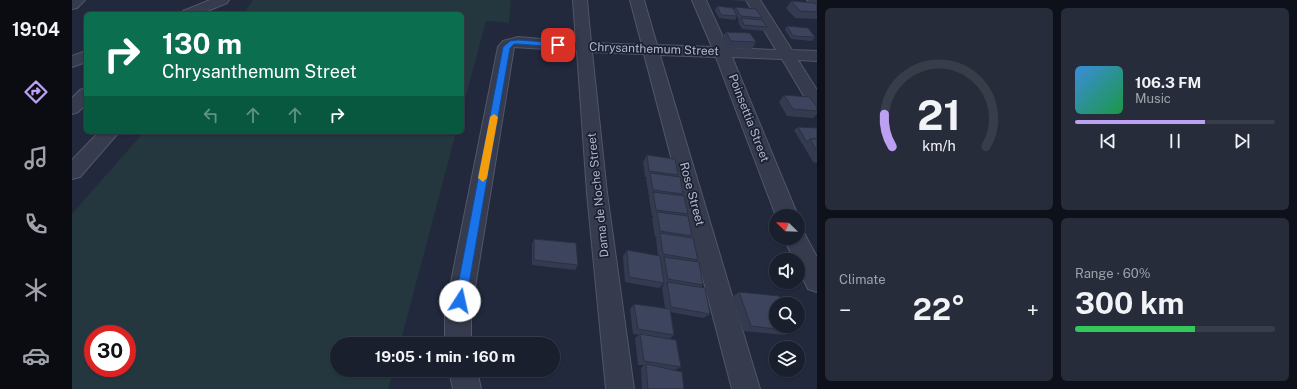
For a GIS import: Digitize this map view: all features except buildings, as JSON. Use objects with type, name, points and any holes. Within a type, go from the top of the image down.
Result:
[{"type":"street","points":[[72,5],[78,0]]},
{"type":"street","points":[[193,12],[222,0]]},
{"type":"street","points":[[224,12],[231,4],[232,0]]},
{"type":"street","name":"Dama de Noche Street","points":[[580,0],[597,193],[620,389]]},
{"type":"street","name":"Rose Street","points":[[637,0],[653,50],[746,389]]},
{"type":"street","name":"Poinsettia Street","points":[[699,0],[722,52],[784,209]]},
{"type":"street","points":[[752,0],[817,104]]},
{"type":"street","points":[[814,0],[817,4]]},
{"type":"street","name":"Chrysanthemum Street","points":[[457,337],[458,312],[506,47],[512,42],[585,47],[817,56]]},
{"type":"street","points":[[72,62],[84,57]]},
{"type":"street","points":[[72,108],[84,96]]},
{"type":"street","points":[[73,172],[108,134]]},
{"type":"street","points":[[799,245],[817,281]]},
{"type":"street","points":[[464,377],[467,389]]},
{"type":"shaded area","points":[[253,0],[511,0],[509,23],[486,21],[464,103],[464,12],[244,12]]},
{"type":"shaded area","points":[[142,134],[455,134],[402,337],[330,337],[330,377],[391,377],[388,389],[72,389],[72,214]]},
{"type":"slow traffic","points":[[483,178],[494,117]]},
{"type":"route","points":[[460,301],[506,47],[512,42],[558,45]]}]
